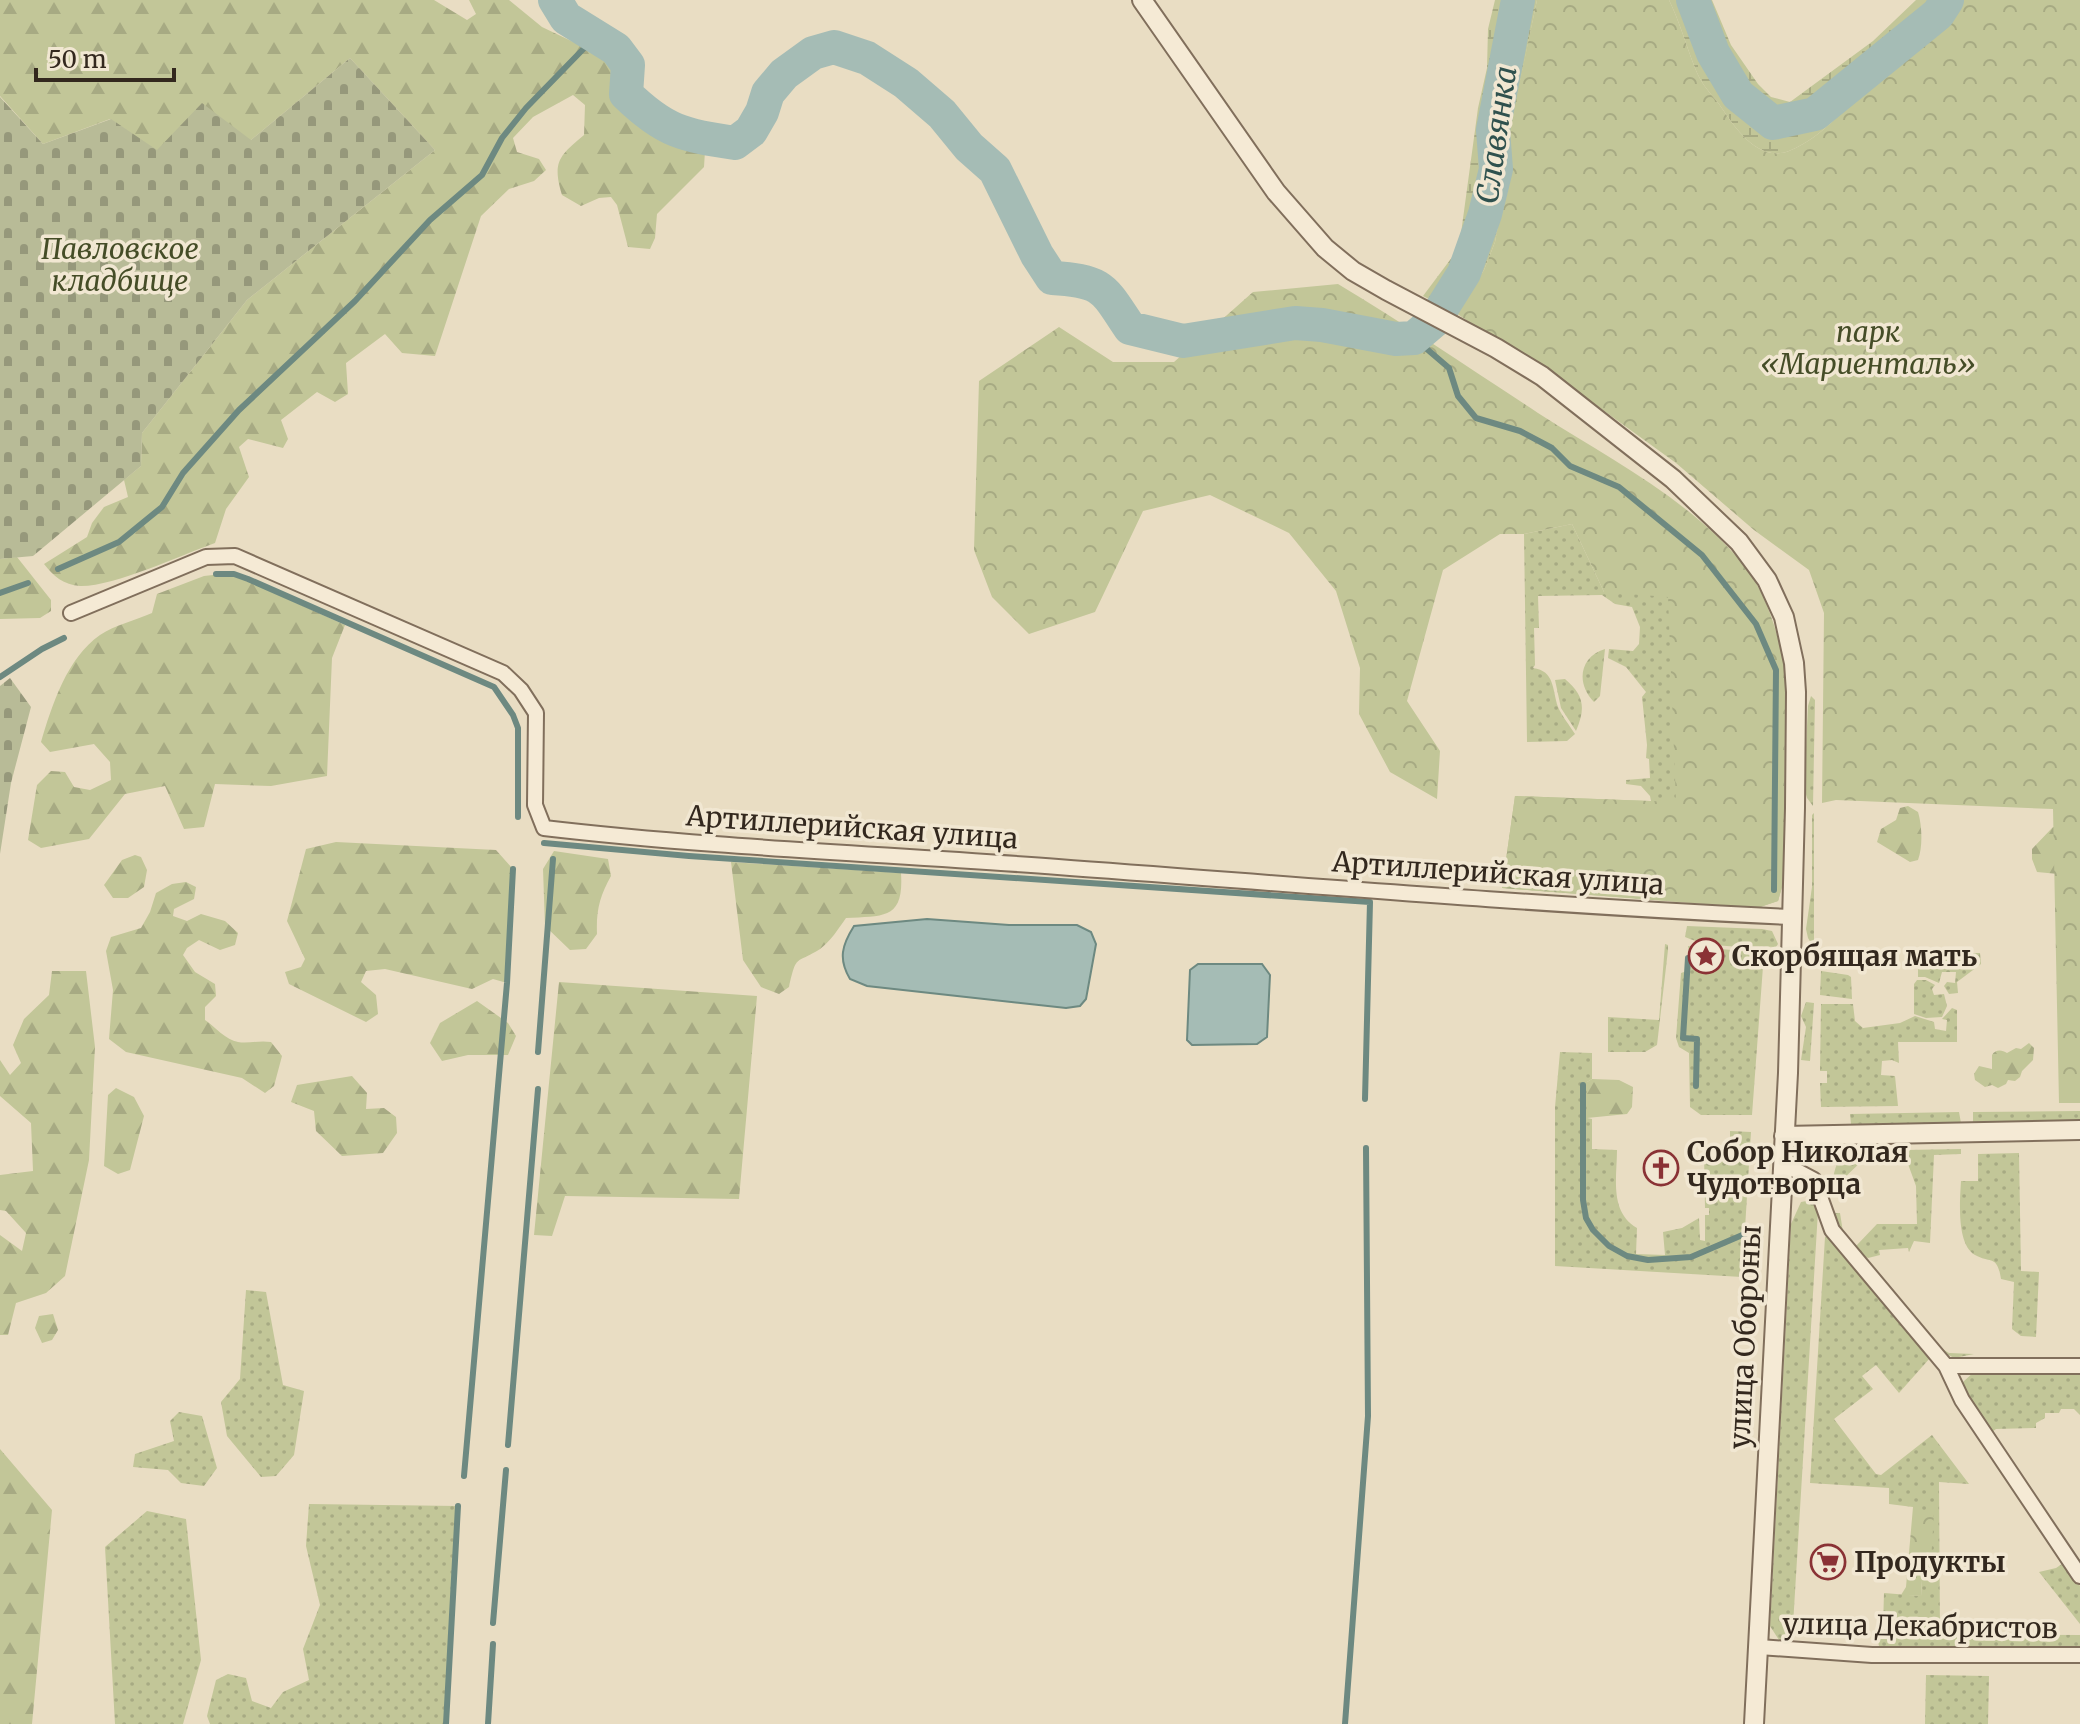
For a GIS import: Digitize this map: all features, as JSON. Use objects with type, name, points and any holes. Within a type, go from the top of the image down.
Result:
[{"type":"street","name":"улица Обороны","points":[[1142,0],[1260,170],[1294,214],[1338,260],[1542,376],[1673,479],[1732,534],[1758,568],[1784,617],[1794,663],[1795,808],[1784,1136],[1754,1724]]},
{"type":"street","name":"Артиллерийская улица","points":[[71,613],[206,557],[235,556],[503,673],[521,690],[536,713],[535,805],[544,828],[715,846],[985,862],[1494,901],[1791,917]]},
{"type":"street","points":[[1784,1136],[2080,1130]]},
{"type":"street","points":[[1782,1163],[1814,1180],[1832,1230],[1946,1366],[1962,1400],[2080,1576]]},
{"type":"street","points":[[1946,1366],[2080,1366]]},
{"type":"street","name":"улица Декабристов","points":[[1759,1647],[1872,1655],[2080,1655]]},
{"type":"green space","points":[[0,0],[434,0],[467,20],[476,14],[469,0],[509,0],[542,27],[611,60],[620,94],[653,130],[705,151],[704,167],[657,214],[655,238],[650,249],[628,247],[617,205],[611,197],[599,198],[581,206],[562,195],[558,167],[563,155],[584,135],[585,105],[573,95],[533,117],[513,138],[517,152],[539,159],[546,170],[534,181],[509,189],[481,216],[435,356],[402,353],[385,334],[346,363],[348,394],[335,402],[317,392],[281,420],[288,439],[283,448],[248,439],[239,447],[249,477],[226,509],[215,543],[128,576],[94,585],[69,584],[44,564],[87,537],[92,523],[104,507],[128,497],[124,480],[141,466],[142,433],[247,300],[435,150],[350,58],[251,140],[157,151],[110,119],[43,144],[0,96]]},
{"type":"green space","points":[[1495,0],[1537,0],[1503,165],[1501,209],[1495,242],[1484,270],[1456,313],[1423,296],[1459,248],[1478,108],[1487,68],[1488,29]]},
{"type":"green space","name":"парк «Мариенталь»","points":[[1537,0],[1669,0],[1697,73],[1706,87],[1748,140],[1767,152],[1777,153],[1802,145],[1826,128],[1878,77],[1937,35],[1956,13],[1962,0],[2080,0],[2080,1103],[2059,1103],[2053,809],[1836,800],[1822,803],[1824,613],[1809,570],[1754,530],[1676,463],[1549,371],[1501,344],[1456,313],[1484,270],[1495,242],[1501,209],[1504,156]]},
{"type":"green space","points":[[1669,0],[1712,0],[1731,45],[1758,84],[1771,97],[1790,102],[1873,41],[1916,0],[1962,0],[1956,13],[1937,35],[1878,77],[1826,128],[1802,145],[1777,153],[1767,152],[1748,140],[1706,87],[1697,73]]},
{"type":"green space","name":"Павловское кладбище","points":[[350,58],[435,150],[247,300],[142,433],[141,466],[33,556],[0,559],[0,97],[43,144],[111,119],[157,150],[202,103],[251,140]]},
{"type":"green space","points":[[1338,284],[1672,499],[1721,540],[1751,575],[1770,614],[1785,670],[1784,880],[1778,901],[1757,908],[1502,888],[1515,796],[1676,802],[1668,597],[1604,592],[1572,524],[1524,534],[1500,534],[1443,570],[1407,701],[1440,751],[1437,799],[1390,772],[1359,714],[1360,668],[1336,591],[1289,533],[1210,495],[1143,511],[1095,612],[1029,634],[992,597],[974,550],[979,381],[1059,327],[1113,362],[1174,362],[1253,292]]},
{"type":"green space","points":[[1572,524],[1604,592],[1743,564],[1751,577],[1774,628],[1785,670],[1784,880],[1778,901],[1757,908],[1502,888],[1515,796],[1651,801],[1641,786],[1626,784],[1626,780],[1650,778],[1642,697],[1646,692],[1626,667],[1608,658],[1609,649],[1633,651],[1639,644],[1640,627],[1632,607],[1615,604],[1602,595],[1538,596],[1539,628],[1534,628],[1533,668],[1549,677],[1558,707],[1575,734],[1567,741],[1527,742],[1524,534]]},
{"type":"green space","points":[[17,557],[51,600],[51,611],[40,618],[0,619],[0,559]]},
{"type":"green space","points":[[230,573],[345,625],[332,658],[327,776],[271,786],[215,784],[204,827],[184,829],[165,786],[125,794],[89,839],[41,848],[28,840],[37,785],[51,771],[65,772],[74,787],[90,790],[111,780],[110,762],[94,744],[50,752],[41,742],[62,683],[78,656],[106,631],[152,613],[157,594],[204,576]]},
{"type":"green space","points":[[1605,649],[1600,696],[1594,702],[1584,687],[1583,672],[1590,658]]},
{"type":"green space","points":[[10,678],[31,707],[11,783],[0,854],[0,686]]},
{"type":"green space","points":[[1565,679],[1581,702],[1576,731],[1561,708],[1555,680]]},
{"type":"green space","points":[[1811,696],[1815,700],[1813,806],[1804,787]]},
{"type":"green space","points":[[1908,806],[1918,812],[1921,836],[1918,860],[1910,862],[1877,842],[1881,829],[1896,820],[1900,808]]},
{"type":"green space","points":[[1814,813],[1814,948],[1806,929],[1812,887]]},
{"type":"green space","points":[[2053,827],[2080,835],[2069,875],[2037,872],[2032,859],[2032,849]]},
{"type":"green space","points":[[336,842],[496,850],[513,869],[507,983],[493,979],[472,989],[385,969],[366,971],[361,982],[376,995],[378,1014],[366,1022],[289,984],[285,972],[301,967],[305,959],[287,921],[306,849]]},
{"type":"green space","points":[[554,851],[608,859],[611,876],[600,904],[597,934],[586,949],[570,950],[545,926],[543,869]]},
{"type":"green space","points":[[135,855],[141,857],[147,870],[144,887],[128,898],[113,898],[104,885],[122,860]]},
{"type":"green space","points":[[731,862],[901,873],[899,899],[895,907],[881,915],[846,918],[824,946],[798,961],[789,987],[779,994],[761,987],[743,960]]},
{"type":"green space","points":[[186,882],[196,887],[194,899],[174,909],[173,916],[187,921],[201,914],[225,921],[238,933],[235,945],[220,950],[199,940],[183,955],[195,972],[215,984],[216,996],[205,1007],[205,1020],[234,1041],[271,1042],[282,1056],[274,1086],[265,1093],[242,1078],[126,1052],[109,1039],[113,990],[106,951],[111,937],[141,928],[156,893],[172,884]]},
{"type":"green space","points":[[1687,926],[1762,929],[1772,931],[1778,944],[1776,947],[1730,946],[1695,941],[1685,937]]},
{"type":"green space","points":[[1665,944],[1668,950],[1657,1045],[1645,1052],[1608,1052],[1608,1017],[1659,1020]]},
{"type":"green space","points":[[1688,946],[1764,953],[1752,1115],[1701,1115],[1690,1107],[1689,1053],[1679,1047],[1676,1038],[1681,973],[1687,971],[1688,958],[1707,959],[1708,954],[1689,952]]},
{"type":"green space","points":[[1922,953],[1980,953],[1981,964],[1957,982],[1958,993],[1949,994],[1944,986],[1947,982],[1955,983],[1956,972],[1942,972],[1939,983],[1918,977],[1918,964],[1923,964]]},
{"type":"green space","points":[[52,971],[86,971],[95,1047],[89,1160],[65,1276],[46,1293],[16,1303],[8,1335],[0,1335],[0,1235],[22,1251],[26,1233],[6,1211],[0,1210],[0,1175],[33,1171],[31,1123],[0,1096],[0,1060],[10,1075],[21,1063],[13,1045],[24,1019],[49,995]]},
{"type":"green space","points":[[1821,971],[1851,977],[1852,999],[1820,995]]},
{"type":"green space","points":[[1917,980],[1926,980],[1935,985],[1932,989],[1934,995],[1944,994],[1947,1006],[1942,1017],[1926,1018],[1914,1014],[1914,984]]},
{"type":"green space","points":[[559,982],[757,996],[739,1199],[565,1196],[552,1236],[534,1235]]},
{"type":"green space","points":[[477,1001],[508,1023],[516,1036],[508,1055],[468,1055],[442,1061],[430,1043],[440,1023]]},
{"type":"green space","points":[[1806,1002],[1814,1003],[1810,1061],[1801,1060],[1806,1027],[1801,1016]]},
{"type":"green space","points":[[1821,1004],[1853,1004],[1855,1021],[1863,1028],[1900,1023],[1915,1016],[1934,1022],[1935,1029],[1946,1031],[1947,1020],[1942,1019],[1952,1008],[1957,1010],[1957,1042],[1898,1042],[1899,1063],[1882,1061],[1881,1075],[1895,1076],[1898,1106],[1821,1107],[1820,1083],[1827,1083],[1827,1071],[1820,1071]]},
{"type":"green space","points":[[2029,1043],[2034,1048],[2033,1060],[2015,1081],[2008,1080],[1998,1088],[1992,1085],[1985,1087],[1975,1080],[1974,1074],[1979,1066],[1992,1069],[1992,1055],[1995,1052],[2007,1053]]},
{"type":"green space","points":[[1560,1052],[1592,1053],[1592,1079],[1587,1082],[1587,1118],[1592,1119],[1592,1149],[1617,1150],[1616,1193],[1622,1213],[1637,1228],[1636,1254],[1665,1255],[1663,1232],[1682,1228],[1699,1218],[1700,1240],[1705,1241],[1705,1215],[1709,1215],[1709,1208],[1705,1208],[1704,1153],[1730,1149],[1730,1131],[1751,1132],[1742,1277],[1555,1266],[1555,1107]]},
{"type":"green space","points":[[352,1076],[367,1093],[366,1109],[384,1108],[396,1117],[397,1133],[383,1153],[342,1156],[316,1131],[314,1111],[291,1102],[297,1085]]},
{"type":"green space","points":[[1592,1079],[1619,1080],[1633,1087],[1632,1107],[1627,1114],[1587,1118],[1587,1082]]},
{"type":"green space","points":[[116,1088],[134,1097],[144,1116],[130,1170],[118,1174],[104,1166],[108,1095]]},
{"type":"green space","points":[[2080,1111],[2080,1121],[1973,1122],[1973,1112]]},
{"type":"green space","points":[[1959,1112],[1961,1123],[1851,1124],[1850,1114]]},
{"type":"green space","points":[[1961,1149],[1961,1154],[1934,1155],[1930,1243],[1914,1241],[1909,1252],[1908,1248],[1879,1250],[1880,1255],[1864,1256],[1934,1344],[1949,1353],[1974,1354],[1954,1358],[1933,1346],[1840,1233],[1834,1213],[1840,1213],[1843,1232],[1856,1246],[1877,1224],[1917,1224],[1916,1186],[1908,1164],[1909,1155],[1865,1158],[1841,1181],[1833,1181],[1837,1164],[1849,1151]]},
{"type":"green space","points":[[2019,1153],[2021,1271],[2039,1272],[2036,1337],[2021,1336],[2012,1329],[2014,1282],[2001,1279],[1995,1263],[1975,1255],[1969,1249],[1960,1221],[1961,1181],[1978,1181],[1978,1154]]},
{"type":"green space","points":[[1812,1200],[1817,1204],[1818,1211],[1792,1642],[1789,1643],[1787,1639],[1786,1642],[1779,1640],[1770,1626],[1791,1224],[1801,1202]]},
{"type":"green space","points":[[1829,1234],[1930,1358],[1899,1393],[1876,1365],[1862,1376],[1873,1389],[1834,1419],[1876,1474],[1881,1475],[1932,1435],[1969,1484],[1939,1482],[1940,1634],[2080,1635],[2080,1649],[1884,1649],[1879,1646],[1877,1638],[1883,1626],[1884,1593],[1921,1596],[1923,1564],[1913,1507],[1889,1504],[1889,1488],[1810,1483],[1825,1237]]},
{"type":"green space","points":[[246,1290],[266,1292],[283,1385],[304,1391],[294,1455],[276,1476],[261,1477],[227,1436],[221,1402],[240,1379]]},
{"type":"green space","points":[[53,1314],[58,1330],[52,1340],[42,1343],[35,1328],[39,1316]]},
{"type":"green space","points":[[1975,1371],[2080,1372],[2080,1415],[2074,1409],[2061,1409],[2059,1413],[2045,1413],[2045,1418],[2036,1423],[2036,1428],[1996,1429],[1989,1434],[1965,1396],[1963,1382]]},
{"type":"green space","points":[[179,1412],[202,1416],[217,1468],[204,1486],[181,1483],[168,1470],[133,1467],[135,1454],[174,1441],[170,1421]]},
{"type":"green space","points":[[0,1449],[52,1510],[32,1724],[0,1724]]},
{"type":"green space","points":[[309,1504],[458,1506],[446,1724],[210,1724],[207,1716],[216,1680],[228,1674],[246,1678],[252,1701],[271,1708],[283,1692],[309,1680],[303,1649],[320,1605],[306,1546]]},
{"type":"green space","points":[[1913,1507],[1934,1513],[1931,1561],[1923,1564],[1921,1596],[1901,1595],[1906,1587]]},
{"type":"green space","points":[[147,1511],[186,1519],[201,1660],[183,1724],[115,1724],[105,1547]]},
{"type":"green space","points":[[2065,1562],[2080,1586],[2080,1624],[2039,1572]]},
{"type":"green space","points":[[1926,1675],[1989,1676],[1988,1724],[1925,1724]]},
{"type":"water","points":[[927,919],[1009,925],[1077,925],[1091,932],[1096,944],[1086,999],[1080,1006],[1066,1008],[867,986],[850,979],[843,952],[854,926]]},
{"type":"water","points":[[1198,964],[1262,964],[1270,975],[1267,1037],[1257,1044],[1192,1045],[1187,1040],[1190,970]]},
{"type":"waterway","name":"Славянка","points":[[555,0],[566,18],[616,49],[628,65],[626,94],[664,124],[702,137],[735,143],[751,131],[768,93],[784,74],[813,53],[834,47],[867,58],[906,83],[942,114],[969,147],[995,170],[1037,255],[1052,278],[1082,281],[1100,289],[1130,328],[1183,341],[1295,323],[1396,339],[1414,338],[1434,321],[1464,273],[1485,214],[1496,169],[1493,130],[1518,0]]},
{"type":"waterway","name":"Славянка","points":[[1693,0],[1713,53],[1738,95],[1773,123],[1815,114],[1938,14],[1947,0]]},
{"type":"waterway","points":[[58,569],[119,542],[162,507],[183,473],[239,410],[355,301],[430,220],[482,175],[502,138],[526,108],[594,38]]},
{"type":"waterway","points":[[1414,338],[1449,368],[1458,396],[1476,418],[1520,431],[1552,448],[1570,466],[1619,487],[1702,555],[1756,624],[1776,670],[1774,890]]},
{"type":"waterway","points":[[216,574],[234,574],[248,579],[494,687],[518,728],[518,817]]},
{"type":"waterway","points":[[0,593],[28,583]]},
{"type":"waterway","points":[[0,677],[64,638]]},
{"type":"waterway","points":[[544,843],[689,856],[1370,902],[1365,1099]]},
{"type":"waterway","points":[[538,1052],[553,859]]},
{"type":"waterway","points":[[464,1476],[507,983],[513,869]]},
{"type":"waterway","points":[[1688,958],[1683,1038],[1697,1039],[1696,1086]]},
{"type":"waterway","points":[[1583,1085],[1583,1200],[1586,1218],[1609,1246],[1627,1256],[1648,1260],[1691,1257],[1761,1227]]},
{"type":"waterway","points":[[508,1445],[538,1089]]},
{"type":"waterway","points":[[1345,1724],[1368,1416],[1366,1148]]},
{"type":"waterway","points":[[493,1623],[506,1470]]},
{"type":"waterway","points":[[446,1724],[458,1506]]},
{"type":"waterway","points":[[488,1724],[493,1644]]},
{"type":"place","name":"Скорбящая мать","points":[[1706,956]]},
{"type":"place","name":"Собор Николая Чудотворца","points":[[1661,1168]]},
{"type":"place","name":"Продукты","points":[[1828,1562]]}]
